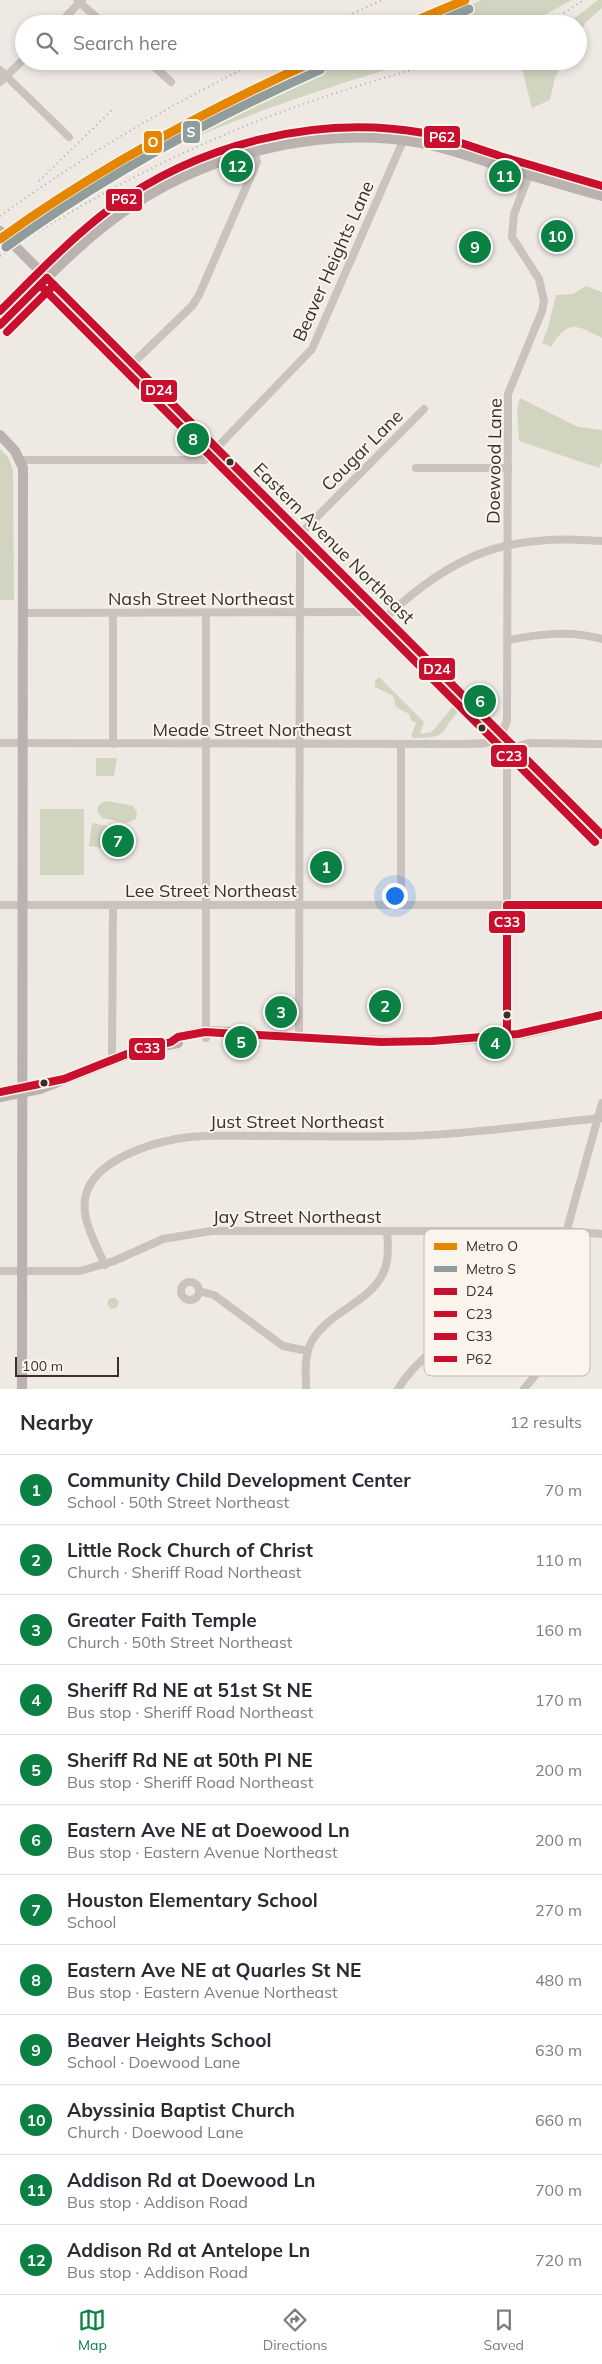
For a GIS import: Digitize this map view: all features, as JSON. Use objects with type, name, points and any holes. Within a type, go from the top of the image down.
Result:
[{"type":"street","points":[[67,15],[80,1],[95,15]]},
{"type":"street","points":[[15,65],[2,76],[69,137]]},
{"type":"street","points":[[158,70],[171,82]]},
{"type":"street","points":[[0,324],[103,227],[154,192],[200,169],[254,152],[323,141],[403,141],[434,146],[602,196]]},
{"type":"street","name":"Beaver Heights Lane","points":[[20,460],[205,460],[312,349],[403,141]]},
{"type":"street","points":[[132,364],[192,306],[199,295],[257,162],[254,152]]},
{"type":"street","name":"Doewood Lane","points":[[502,735],[507,721],[508,394],[542,311],[544,301],[539,279],[512,237],[514,214],[529,175]]},
{"type":"street","name":"Eastern Avenue Northeast","points":[[0,231],[602,835]]},
{"type":"street","name":"Cougar Lane","points":[[300,534],[424,409]]},
{"type":"street","points":[[0,435],[14,449],[23,468],[21,905],[22,1389]]},
{"type":"street","points":[[416,468],[508,468]]},
{"type":"street","points":[[299,1038],[300,534]]},
{"type":"street","points":[[383,615],[450,566],[472,556],[508,544],[554,538],[602,541]]},
{"type":"street","name":"Nash Street Northeast","points":[[23,613],[300,613],[383,615]]},
{"type":"street","points":[[113,613],[113,744]]},
{"type":"street","points":[[206,613],[206,1035]]},
{"type":"street","points":[[508,640],[544,633],[565,633],[602,639]]},
{"type":"street","name":"Meade Street Northeast","points":[[0,744],[492,743],[502,735]]},
{"type":"street","points":[[507,1034],[507,759],[514,747],[529,743],[602,744]]},
{"type":"street","points":[[400,744],[401,905]]},
{"type":"street","name":"Lee Street Northeast","points":[[0,905],[602,905]]},
{"type":"street","points":[[112,1059],[113,905]]},
{"type":"street","points":[[0,1097],[55,1082],[112,1059],[171,1042],[178,1038],[235,1032],[240,1034],[299,1038],[410,1042],[507,1034],[517,1030],[547,1027],[602,1015]]},
{"type":"street","points":[[0,1092],[22,1090]]},
{"type":"street","points":[[566,1229],[600,1118],[602,1103]]},
{"type":"street","name":"Just Street Northeast","points":[[105,1265],[85,1216],[84,1206],[88,1188],[98,1174],[110,1165],[158,1144],[208,1136],[412,1136],[600,1118]]},
{"type":"street","points":[[306,1389],[308,1352],[315,1336],[324,1326],[369,1291],[380,1279],[387,1261],[387,1231]]},
{"type":"street","name":"Jay Street Northeast","points":[[0,1271],[71,1272],[105,1265],[163,1239],[196,1232],[424,1231]]},
{"type":"street","points":[[199,1291],[214,1295],[283,1346],[308,1352]]},
{"type":"street","points":[[398,1389],[410,1371],[424,1358]]},
{"type":"street","points":[[524,1389],[535,1376]]},
{"type":"green space","points":[[482,0],[572,0],[544,15],[446,15]]},
{"type":"green space","points":[[598,0],[602,0],[602,8],[587,21],[587,15],[579,15]]},
{"type":"green space","points":[[312,70],[386,70],[294,99],[234,121],[176,146],[171,135]]},
{"type":"green space","points":[[522,70],[559,70],[555,78],[550,100],[532,108]]},
{"type":"green space","points":[[586,286],[602,292],[602,338],[573,327],[562,332],[551,347],[542,343],[548,328],[556,295],[573,294]]},
{"type":"green space","points":[[520,398],[578,427],[602,430],[602,460],[599,468],[519,441],[517,409]]},
{"type":"green space","points":[[0,449],[8,457],[13,470],[14,600],[0,600]]},
{"type":"green space","points":[[379,677],[424,722],[420,734],[432,732],[455,704],[460,710],[440,735],[413,738],[411,736],[416,723],[411,720],[409,714],[396,707],[393,696],[375,687],[375,681]]},
{"type":"green space","points":[[96,758],[117,758],[114,776],[96,776]]},
{"type":"green space","points":[[107,801],[133,806],[137,812],[136,819],[127,823],[102,818],[97,809],[100,804]]},
{"type":"green space","points":[[40,809],[84,809],[84,875],[40,875]]},
{"type":"green space","points":[[92,823],[107,826],[104,848],[89,846]]},
{"type":"green space","points":[[113,1297],[119,1303],[113,1309],[107,1303]]},
{"type":"railway","points":[[350,15],[382,0]]},
{"type":"railway","points":[[561,15],[584,0]]},
{"type":"railway","points":[[0,216],[62,173],[126,133],[192,95],[241,70]]},
{"type":"railway","points":[[0,256],[72,211],[146,171],[222,135],[318,99],[412,70]]},
{"type":"railway","points":[[39,181],[113,109]]},
{"type":"metro line","name":"O","points":[[429,15],[465,0]]},
{"type":"metro line","name":"S","points":[[455,15],[469,9]]},
{"type":"metro line","name":"O","points":[[0,239],[75,188],[153,142],[296,70]]},
{"type":"metro line","name":"S","points":[[6,247],[81,196],[158,150],[238,108],[320,70]]},
{"type":"transit line","name":"P62","points":[[0,311],[68,244],[111,208],[145,186],[182,167],[220,151],[260,139],[342,128],[383,128],[424,133],[453,140],[602,186]]},
{"type":"transit line","name":"D24","points":[[47,278],[602,835]]},
{"type":"transit line","name":"D24","points":[[0,325],[47,278]]},
{"type":"transit line","name":"C23","points":[[40,285],[595,842]]},
{"type":"transit line","name":"C23","points":[[7,332],[54,285]]},
{"type":"transit line","name":"C33","points":[[507,1034],[507,905],[602,905]]},
{"type":"transit line","name":"C33","points":[[0,1092],[64,1079],[127,1054],[171,1042],[178,1037],[205,1032],[381,1042],[432,1041],[518,1034],[602,1015]]},
{"type":"place","name":"Addison Rd at Antelope Ln","points":[[237,166]]},
{"type":"place","name":"Addison Rd at Doewood Ln","points":[[505,176]]},
{"type":"place","name":"Abyssinia Baptist Church","points":[[557,236]]},
{"type":"place","name":"Beaver Heights School","points":[[475,247]]},
{"type":"place","name":"Eastern Ave NE at Quarles St NE","points":[[193,439]]},
{"type":"place","name":"Eastern Ave NE at Doewood Ln","points":[[480,701]]},
{"type":"place","name":"Houston Elementary School","points":[[118,841]]},
{"type":"place","name":"Community Child Development Center","points":[[326,867]]},
{"type":"place","name":"Little Rock Church of Christ","points":[[385,1006]]},
{"type":"place","name":"Greater Faith Temple","points":[[281,1012]]},
{"type":"place","name":"Sheriff Rd NE at 50th Pl NE","points":[[241,1042]]},
{"type":"place","name":"Sheriff Rd NE at 51st St NE","points":[[495,1043]]}]
